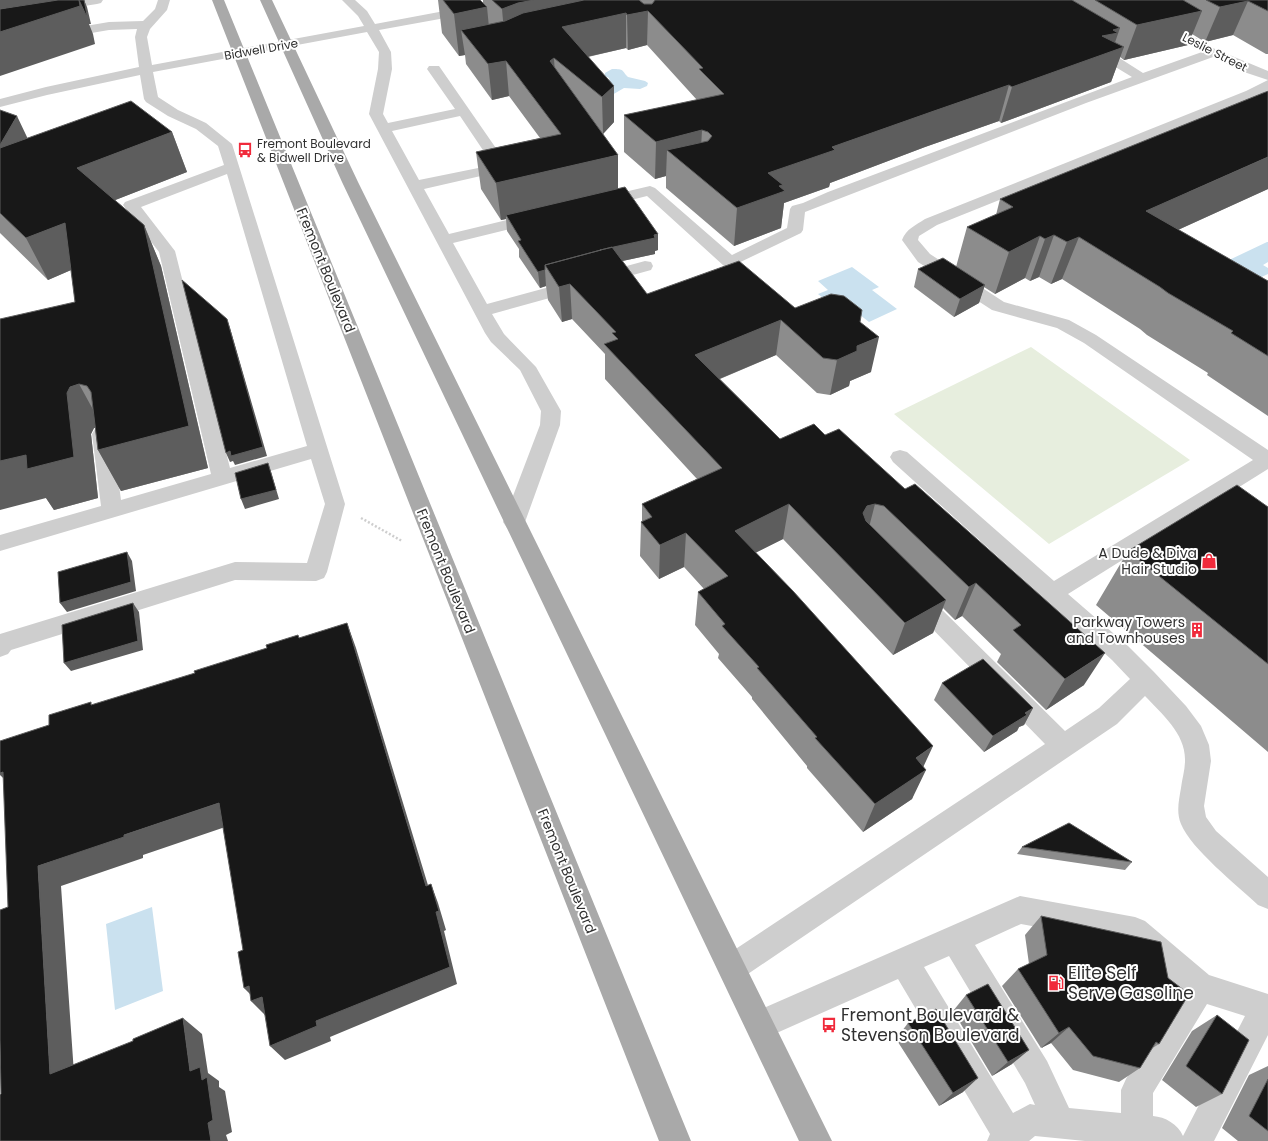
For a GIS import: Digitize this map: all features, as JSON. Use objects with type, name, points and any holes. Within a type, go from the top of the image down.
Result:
[{"type":"main road","name":"Fremont Boulevard","points":[[218,0],[675,1141]]},
{"type":"main road","points":[[266,0],[350,182],[816,1141]]},
{"type":"street","points":[[0,30],[0,16],[97,0]]},
{"type":"street","points":[[0,647],[3,643],[235,571],[316,572],[335,504],[225,144],[201,126],[173,113],[151,99],[145,70],[141,37],[144,28],[161,10],[164,0]]},
{"type":"street","points":[[348,0],[363,14],[385,52],[385,69],[376,114],[497,338],[524,363],[550,411],[550,425],[514,522]]},
{"type":"street","name":"Bidwell Drive","points":[[0,103],[46,91],[145,70],[371,29],[496,2],[522,0]]},
{"type":"street","name":"Leslie Street","points":[[1122,0],[1212,53],[1241,67],[1268,76]]},
{"type":"street","points":[[47,36],[109,26],[147,25]]},
{"type":"street","points":[[1083,41],[1142,78]]},
{"type":"street","points":[[589,206],[656,187],[730,262],[795,230],[798,209],[808,207],[855,186],[1212,53]]},
{"type":"street","points":[[415,186],[502,167],[434,69]]},
{"type":"street","points":[[1053,592],[1268,460],[1076,331],[1063,324],[998,306],[924,258],[910,240],[912,234],[931,222],[1251,94],[1268,84]]},
{"type":"street","points":[[384,128],[463,111]]},
{"type":"street","points":[[222,478],[167,251],[131,205],[232,167]]},
{"type":"street","points":[[444,240],[551,215]]},
{"type":"street","points":[[482,311],[646,266]]},
{"type":"street","points":[[102,434],[112,510]]},
{"type":"street","points":[[0,543],[318,450]]},
{"type":"street","points":[[900,457],[1120,653],[1146,679],[1177,714],[1192,734],[1196,745],[1198,762],[1191,806],[1193,822],[1207,840],[1268,895]]},
{"type":"street","points":[[1217,491],[1236,504]]},
{"type":"street","points":[[905,587],[1063,746]]},
{"type":"street","points":[[732,968],[1108,716],[1146,679]]},
{"type":"street","points":[[760,1025],[1020,910],[1135,931],[1200,987],[1267,1009],[1197,1141]]},
{"type":"street","points":[[955,939],[1036,1072],[1060,1123]]},
{"type":"street","points":[[904,962],[1006,1139],[1030,1120],[1158,1132],[1169,1141]]},
{"type":"street","points":[[1137,1130],[1137,1090],[1200,987]]},
{"type":"path","points":[[335,504],[443,564]]},
{"type":"green space","points":[[1031,347],[1190,460],[1049,544],[894,414]]},
{"type":"water","points":[[612,69],[621,70],[628,77],[645,81],[648,83],[647,86],[640,89],[624,88],[612,95],[609,78],[605,76],[605,73]]},
{"type":"water","points":[[1267,242],[1268,262],[1263,265],[1268,268],[1268,274],[1257,279],[1206,271]]},
{"type":"water","points":[[852,267],[879,287],[872,290],[897,309],[869,322],[850,307],[839,311],[818,294],[828,290],[818,281]]},
{"type":"water","points":[[152,907],[163,991],[115,1010],[106,924]]},
{"type":"building","points":[[58,0],[79,0],[80,6],[0,32],[0,9]]},
{"type":"building","points":[[79,0],[84,0],[87,15],[86,15]]},
{"type":"building","points":[[443,0],[480,0],[487,7],[454,14]]},
{"type":"building","points":[[492,0],[534,0],[518,3],[502,9]]},
{"type":"building","points":[[584,0],[639,0],[644,4],[652,4],[655,0],[1072,0],[1120,28],[1113,30],[1118,33],[1102,36],[1124,47],[1012,87],[1009,85],[832,147],[835,150],[768,173],[783,185],[779,186],[785,191],[737,208],[667,150],[708,141],[712,136],[708,132],[702,130],[656,142],[624,115],[724,94],[699,69],[703,68],[648,11],[627,15],[626,13],[562,27],[614,86],[602,97],[554,58],[550,61],[618,155],[496,183],[476,152],[561,134],[506,61],[488,64],[461,30],[505,21],[523,13]]},
{"type":"building","points":[[1095,0],[1183,0],[1202,11],[1137,25]]},
{"type":"building","points":[[1206,0],[1268,0],[1268,11],[1248,1],[1220,7]]},
{"type":"building","points":[[1268,91],[1268,157],[1146,211],[1268,281],[1268,356],[1231,333],[1233,331],[1168,293],[1079,237],[1067,242],[1054,235],[1045,239],[1040,236],[1009,252],[967,227],[1013,207],[1000,199]]},
{"type":"building","points":[[131,101],[172,132],[77,168],[144,225],[189,426],[98,450],[91,392],[87,386],[79,384],[70,387],[67,393],[74,457],[27,469],[26,455],[0,461],[0,319],[75,302],[65,223],[26,238],[0,213],[0,148]]},
{"type":"building","points":[[0,110],[17,116],[0,145]]},
{"type":"building","points":[[625,187],[658,234],[654,235],[655,238],[600,250],[545,265],[545,270],[538,272],[518,241],[521,240],[506,215]]},
{"type":"building","points":[[612,247],[647,294],[739,261],[795,308],[831,294],[844,296],[862,310],[860,322],[879,337],[857,346],[857,351],[837,360],[823,358],[781,320],[695,355],[780,439],[814,424],[825,435],[839,429],[905,489],[915,484],[1105,653],[1065,679],[1013,630],[1021,625],[976,583],[969,587],[884,506],[875,504],[867,506],[863,513],[866,521],[946,600],[905,623],[789,504],[735,531],[793,591],[933,746],[916,758],[926,770],[875,804],[815,738],[817,737],[757,668],[759,667],[722,626],[725,624],[698,592],[728,576],[686,533],[660,545],[641,522],[652,517],[642,504],[722,468],[604,344],[618,339],[612,333],[616,332],[570,284],[559,287],[545,265]]},
{"type":"building","points":[[943,258],[985,285],[960,299],[918,269]]},
{"type":"building","points":[[182,280],[227,319],[263,447],[231,456],[230,451],[226,453]]},
{"type":"building","points":[[268,463],[276,490],[241,499],[235,473]]},
{"type":"building","points":[[1237,485],[1268,507],[1268,664],[1128,551]]},
{"type":"building","points":[[127,552],[131,582],[60,603],[58,572]]},
{"type":"building","points":[[133,603],[138,641],[64,663],[62,625]]},
{"type":"building","points":[[347,623],[426,886],[431,884],[439,911],[436,912],[450,967],[316,1021],[317,1026],[270,1046],[262,997],[251,1001],[249,986],[244,988],[238,952],[243,950],[219,803],[38,866],[50,1074],[133,1041],[133,1039],[183,1018],[190,1071],[200,1067],[202,1080],[207,1077],[213,1120],[208,1123],[211,1141],[0,1141],[0,910],[8,907],[3,772],[0,773],[0,741],[49,725],[49,715],[91,702],[91,705],[195,673],[194,671],[267,648],[266,645],[298,635],[299,638]]},
{"type":"building","points":[[983,659],[1033,708],[1025,713],[1027,715],[993,736],[942,683]]},
{"type":"building","points":[[1069,823],[1132,862],[1022,847]]},
{"type":"building","points":[[1041,916],[1161,942],[1168,978],[1189,994],[1159,1044],[1156,1042],[1140,1068],[1093,1056],[1069,1027],[1059,1033],[1018,969],[1047,955]]},
{"type":"building","points":[[988,984],[1029,1050],[1008,1062],[966,995]]},
{"type":"building","points":[[936,1009],[978,1078],[953,1093],[908,1023]]},
{"type":"building","points":[[1217,1015],[1249,1040],[1222,1094],[1186,1066]]},
{"type":"building","points":[[1268,1079],[1268,1131],[1249,1116]]},
{"type":"place","name":"Fremont Boulevard & Bidwell Drive","points":[[245,150]]},
{"type":"place","name":"A Dude & Diva Hair Studio","points":[[1209,561]]},
{"type":"place","name":"Parkway Towers and Townhouses","points":[[1197,630]]},
{"type":"place","name":"Elite Self Serve Gasoline","points":[[1056,983]]},
{"type":"place","name":"Fremont Boulevard & Stevenson Boulevard","points":[[829,1025]]}]
